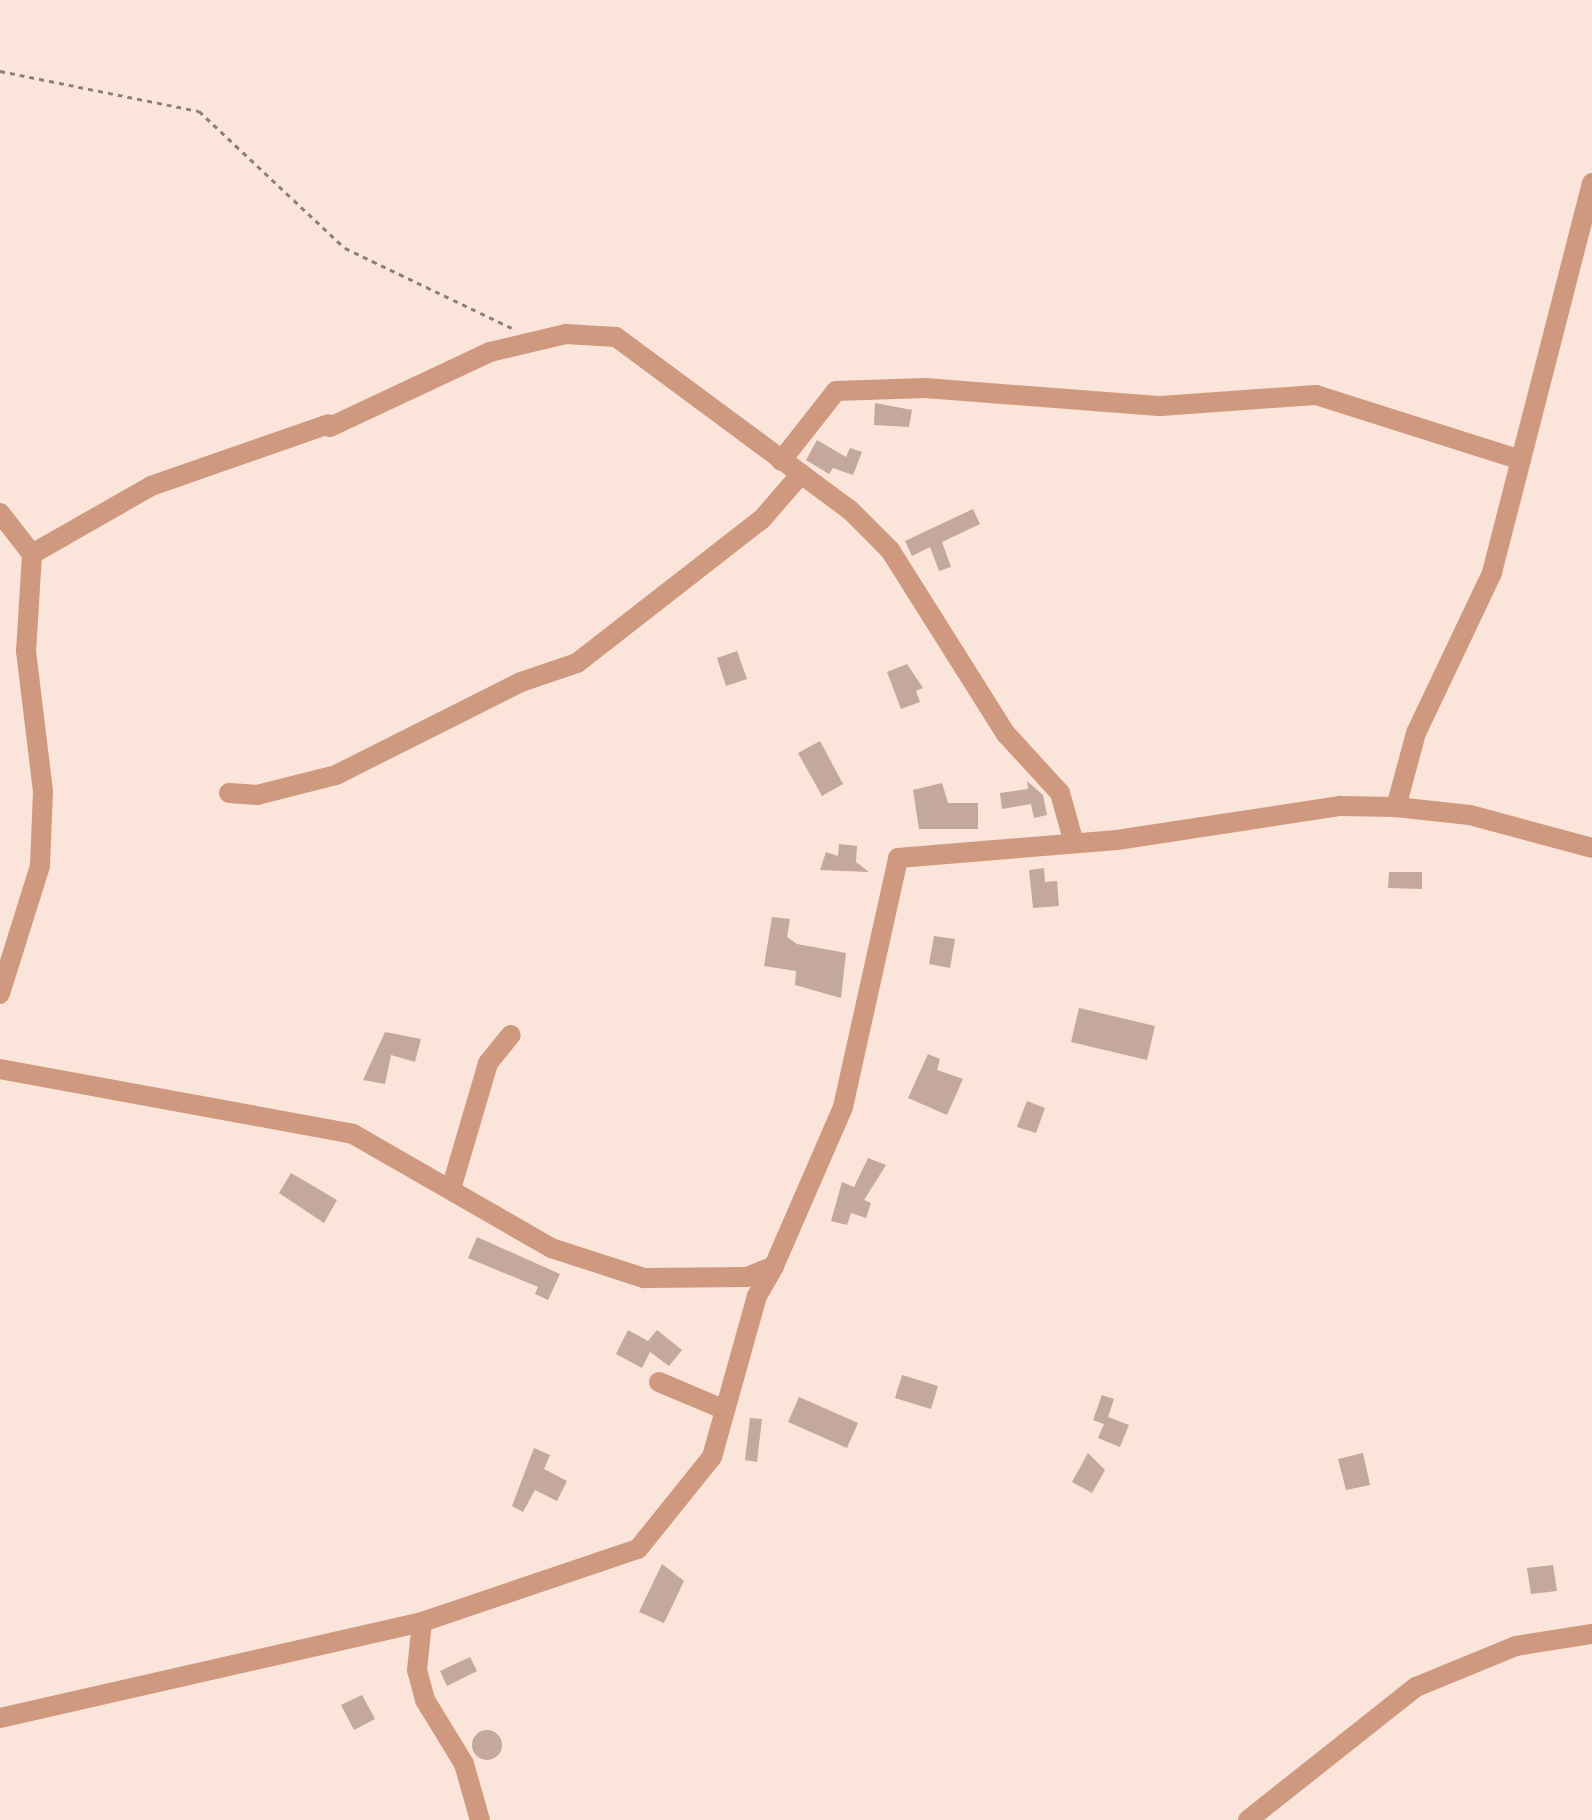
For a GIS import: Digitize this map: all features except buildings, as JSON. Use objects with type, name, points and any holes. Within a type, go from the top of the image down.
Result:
[{"type":"street","points":[[1396,807],[1416,733],[1492,573],[1592,183]]},
{"type":"street","points":[[32,554],[151,486],[330,426],[451,366],[534,342],[616,337],[850,510],[918,585],[1006,734],[1060,792],[1074,843]]},
{"type":"street","points":[[780,461],[836,391],[925,388],[1161,406],[1316,395],[1521,460]]},
{"type":"street","points":[[229,794],[258,795],[336,775],[520,682],[577,662],[762,519],[801,474]]},
{"type":"street","points":[[0,513],[32,554],[26,650],[43,791],[40,866],[0,994]]},
{"type":"street","points":[[0,1718],[422,1622],[638,1549],[712,1457],[724,1409],[774,1266],[843,1107],[898,858],[1074,843],[1340,806],[1470,815],[1592,848]]},
{"type":"street","points":[[451,1189],[488,1063],[511,1035]]},
{"type":"street","points":[[0,1069],[353,1134],[550,1248],[644,1278],[747,1277],[774,1266]]},
{"type":"street","points":[[659,1382],[724,1409]]},
{"type":"street","points":[[422,1622],[416,1670],[425,1700],[464,1764],[480,1820]]},
{"type":"street","points":[[1248,1820],[1416,1687],[1543,1638],[1592,1634]]},
{"type":"path","points":[[0,71],[200,111],[344,248],[460,297],[534,342]]}]
